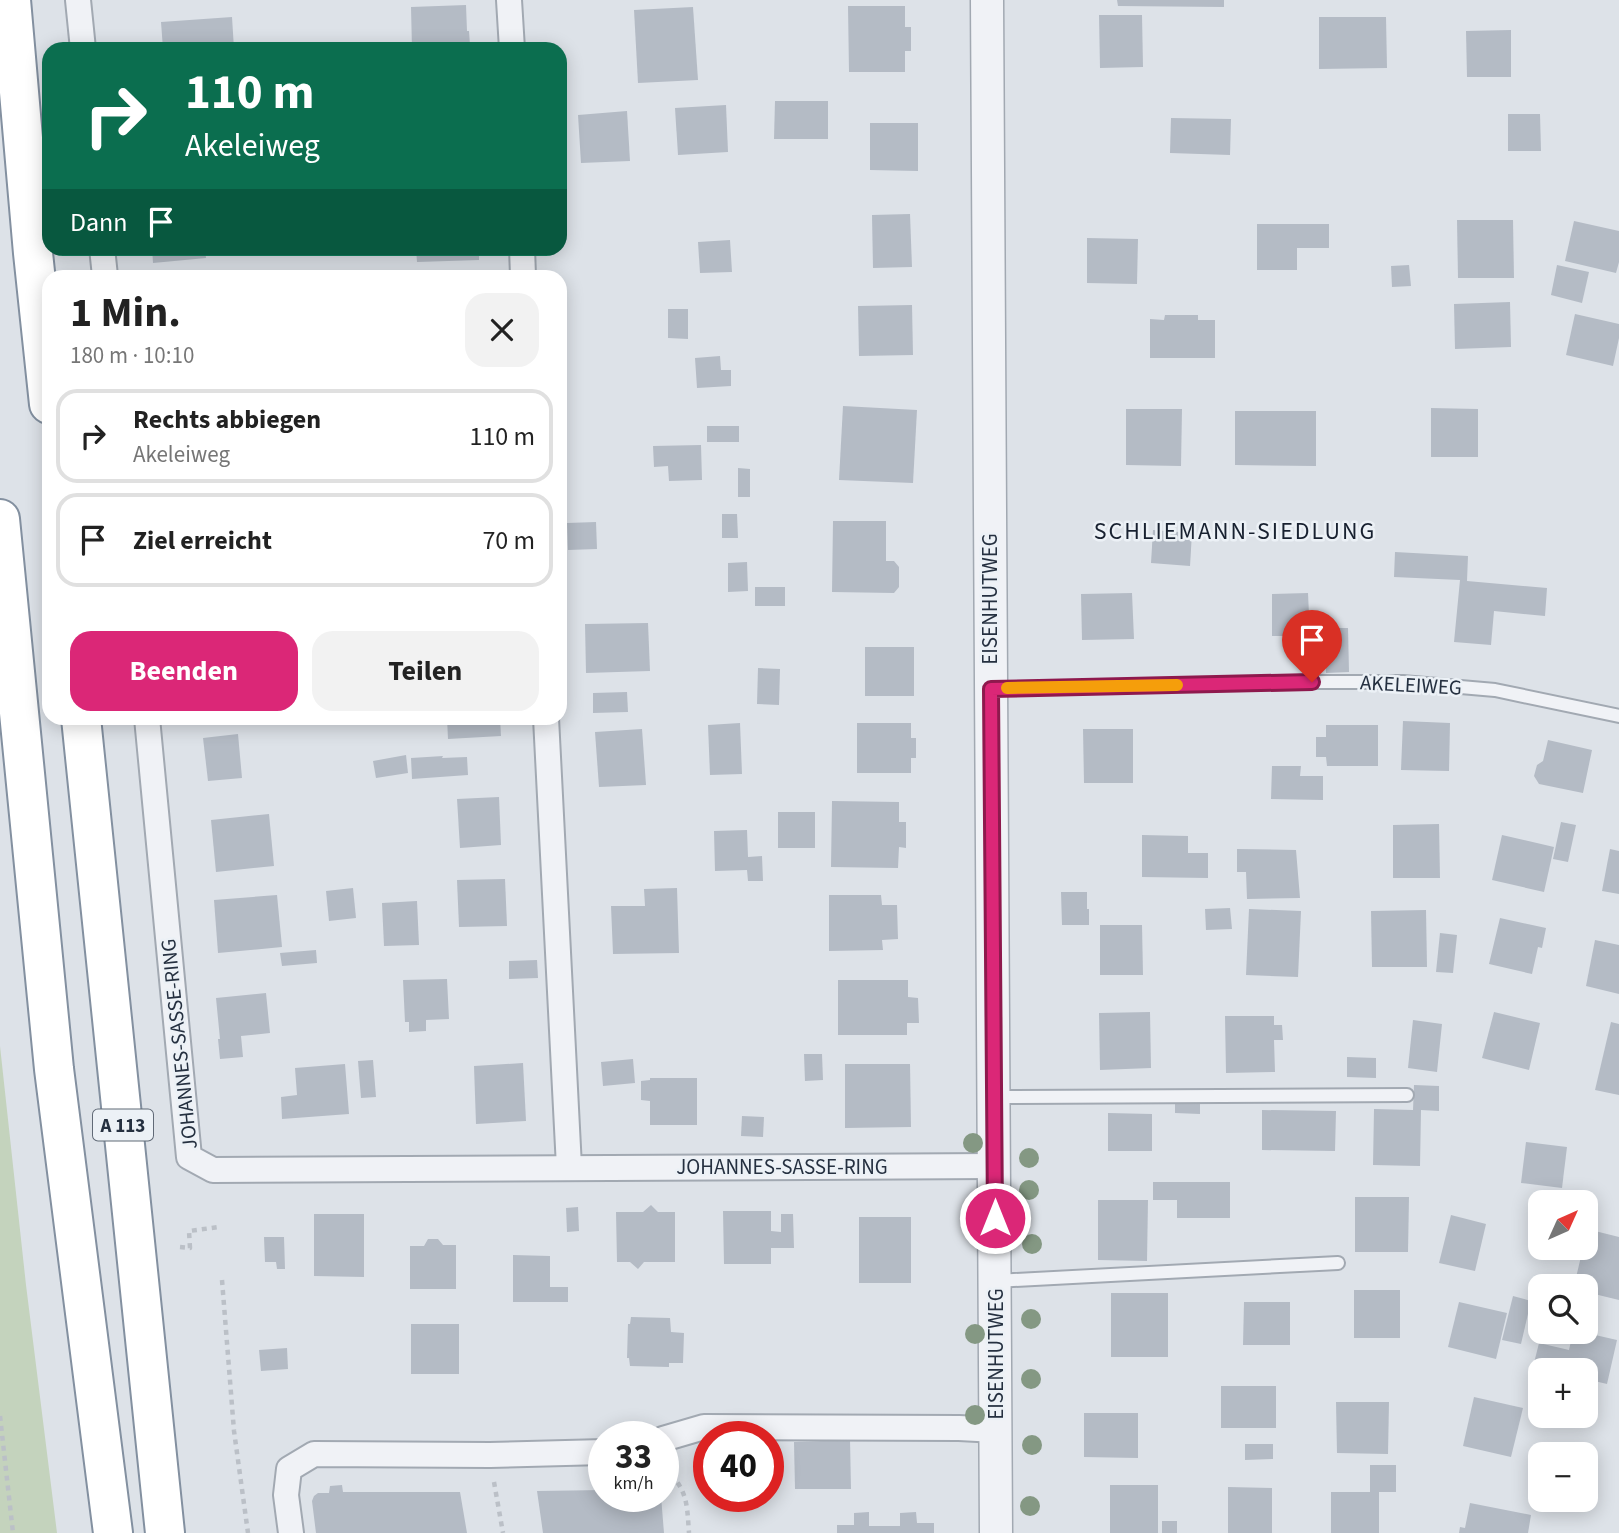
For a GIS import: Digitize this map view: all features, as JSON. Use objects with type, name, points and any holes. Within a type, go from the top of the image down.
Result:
[{"type":"highway","points":[[11,0],[42,332]]},
{"type":"highway","name":"A 113","points":[[0,519],[54,1069],[113,1533]]},
{"type":"highway","name":"A 113","points":[[82,725],[165,1533]]},
{"type":"street","points":[[78,0],[82,42]]},
{"type":"street","points":[[509,0],[512,42]]},
{"type":"street","name":"EISENHUTWEG","points":[[987,0],[996,1533]]},
{"type":"street","name":"JOHANNES-SASSE-RING","points":[[148,725],[189,1157],[213,1170],[995,1166]]},
{"type":"street","points":[[546,725],[569,1167]]},
{"type":"street","points":[[679,1434],[704,1427],[996,1430]]},
{"type":"street","points":[[291,1533],[286,1495],[289,1469],[314,1454],[588,1452]]},
{"type":"lane","name":"AKELEIWEG","points":[[991,689],[1403,682],[1495,690],[1619,716]]},
{"type":"lane","points":[[995,1097],[1407,1095]]},
{"type":"lane","points":[[996,1281],[1338,1263]]},
{"type":"path","points":[[180,1247],[190,1248],[189,1231],[219,1227]]},
{"type":"path","points":[[222,1280],[234,1431],[248,1533]]},
{"type":"path","points":[[0,1416],[13,1533]]},
{"type":"path","points":[[490,1455],[503,1533]]},
{"type":"path","points":[[679,1486],[686,1497],[689,1533]]},
{"type":"green space","points":[[0,1046],[26,1285],[57,1533],[0,1533]]},
{"type":"building","points":[[1117,0],[1224,0],[1224,7],[1118,6]]},
{"type":"building","points":[[466,5],[470,42],[412,42],[411,7]]},
{"type":"building","points":[[848,6],[905,6],[905,27],[911,27],[911,51],[905,51],[905,72],[849,72]]},
{"type":"building","points":[[693,7],[698,80],[638,83],[634,10]]},
{"type":"building","points":[[1099,15],[1142,15],[1143,67],[1100,68]]},
{"type":"building","points":[[232,17],[234,42],[162,42],[161,22]]},
{"type":"building","points":[[1319,17],[1386,17],[1387,68],[1319,69]]},
{"type":"building","points":[[1511,30],[1511,77],[1467,77],[1466,31]]},
{"type":"building","points":[[775,101],[828,101],[828,139],[774,139]]},
{"type":"building","points":[[726,105],[728,152],[678,155],[675,108]]},
{"type":"building","points":[[627,111],[630,161],[581,163],[578,115]]},
{"type":"building","points":[[1508,114],[1540,114],[1541,151],[1508,151]]},
{"type":"building","points":[[1171,118],[1231,119],[1230,155],[1170,153]]},
{"type":"building","points":[[870,123],[918,123],[918,171],[870,170]]},
{"type":"building","points":[[910,214],[912,267],[873,268],[872,215]]},
{"type":"building","points":[[1457,220],[1513,220],[1514,278],[1458,278]]},
{"type":"building","points":[[1574,221],[1619,231],[1619,262],[1616,273],[1565,261]]},
{"type":"building","points":[[1257,224],[1329,224],[1329,248],[1297,248],[1297,270],[1257,270]]},
{"type":"building","points":[[1087,238],[1138,239],[1137,284],[1087,283]]},
{"type":"building","points":[[730,240],[732,272],[700,273],[698,242]]},
{"type":"building","points":[[153,256],[206,256],[206,258],[153,263]]},
{"type":"building","points":[[417,256],[479,256],[479,260],[417,262]]},
{"type":"building","points":[[1409,265],[1411,286],[1392,287],[1391,266]]},
{"type":"building","points":[[1557,265],[1589,272],[1582,303],[1551,295]]},
{"type":"building","points":[[1510,302],[1511,347],[1455,349],[1454,304]]},
{"type":"building","points":[[912,305],[913,355],[859,356],[858,306]]},
{"type":"building","points":[[668,309],[688,309],[688,339],[668,338]]},
{"type":"building","points":[[1575,314],[1619,324],[1613,366],[1566,355]]},
{"type":"building","points":[[1165,315],[1198,315],[1198,320],[1215,320],[1215,358],[1150,358],[1150,319],[1164,320]]},
{"type":"building","points":[[720,356],[721,370],[731,370],[731,386],[697,388],[695,358]]},
{"type":"building","points":[[843,406],[917,410],[913,483],[839,480]]},
{"type":"building","points":[[1431,408],[1478,409],[1478,457],[1431,457]]},
{"type":"building","points":[[1126,409],[1182,409],[1181,466],[1126,465]]},
{"type":"building","points":[[1235,411],[1316,411],[1316,466],[1235,465]]},
{"type":"building","points":[[707,426],[739,426],[739,442],[707,442]]},
{"type":"building","points":[[701,445],[702,480],[669,481],[668,466],[654,467],[653,446]]},
{"type":"building","points":[[738,468],[750,469],[750,497],[738,497]]},
{"type":"building","points":[[722,514],[737,514],[738,538],[722,538]]},
{"type":"building","points":[[833,521],[886,521],[886,561],[894,561],[899,567],[899,587],[894,593],[832,592]]},
{"type":"building","points":[[596,522],[597,549],[568,550],[567,523]]},
{"type":"building","points":[[1153,530],[1192,533],[1190,566],[1151,563]]},
{"type":"building","points":[[1395,552],[1468,556],[1467,581],[1547,588],[1545,616],[1494,611],[1491,645],[1454,642],[1460,580],[1394,577]]},
{"type":"building","points":[[747,562],[748,591],[728,592],[728,563]]},
{"type":"building","points":[[755,587],[785,587],[785,606],[755,606]]},
{"type":"building","points":[[1132,593],[1134,639],[1082,640],[1081,594]]},
{"type":"building","points":[[1308,593],[1310,636],[1272,636],[1272,594]]},
{"type":"building","points":[[648,623],[650,671],[586,673],[585,624]]},
{"type":"building","points":[[1325,628],[1348,628],[1349,672],[1326,673]]},
{"type":"building","points":[[865,647],[914,647],[914,696],[865,696]]},
{"type":"building","points":[[758,668],[780,669],[779,705],[757,704]]},
{"type":"building","points":[[627,692],[628,712],[593,713],[593,693]]},
{"type":"building","points":[[1403,721],[1450,723],[1449,771],[1401,770]]},
{"type":"building","points":[[740,723],[742,774],[710,775],[708,725]]},
{"type":"building","points":[[857,723],[911,723],[911,738],[916,738],[916,758],[911,758],[911,773],[857,773]]},
{"type":"building","points":[[447,725],[500,725],[501,736],[448,739]]},
{"type":"building","points":[[1326,725],[1378,725],[1378,766],[1327,766],[1326,757],[1316,757],[1316,737],[1326,737]]},
{"type":"building","points":[[642,729],[646,785],[599,787],[595,732]]},
{"type":"building","points":[[1083,729],[1133,729],[1133,783],[1084,783]]},
{"type":"building","points":[[238,734],[242,778],[208,781],[203,738]]},
{"type":"building","points":[[1548,740],[1592,750],[1583,793],[1539,784],[1534,776],[1537,765],[1543,761]]},
{"type":"building","points":[[406,755],[408,773],[376,778],[373,761]]},
{"type":"building","points":[[443,756],[442,758],[467,757],[468,775],[412,779],[411,758]]},
{"type":"building","points":[[1272,766],[1301,766],[1300,776],[1323,776],[1323,800],[1271,799]]},
{"type":"building","points":[[499,797],[501,845],[460,848],[457,799]]},
{"type":"building","points":[[832,801],[899,802],[899,822],[906,822],[906,848],[899,847],[898,868],[831,867]]},
{"type":"building","points":[[778,812],[815,812],[815,848],[778,848]]},
{"type":"building","points":[[269,814],[274,866],[216,872],[211,820]]},
{"type":"building","points":[[1561,822],[1576,825],[1568,862],[1553,859]]},
{"type":"building","points":[[1439,824],[1440,878],[1393,878],[1393,825]]},
{"type":"building","points":[[747,830],[748,857],[762,856],[763,881],[748,881],[747,870],[715,871],[714,831]]},
{"type":"building","points":[[1142,835],[1188,836],[1188,853],[1208,853],[1208,878],[1142,877]]},
{"type":"building","points":[[1502,835],[1554,847],[1544,892],[1492,880]]},
{"type":"building","points":[[1237,849],[1296,850],[1300,898],[1247,899],[1246,872],[1237,872]]},
{"type":"building","points":[[1610,849],[1619,851],[1619,894],[1602,891]]},
{"type":"building","points":[[505,879],[507,926],[459,927],[457,880]]},
{"type":"building","points":[[353,888],[356,918],[329,921],[326,891]]},
{"type":"building","points":[[677,888],[679,953],[613,954],[611,906],[645,906],[644,889]]},
{"type":"building","points":[[1061,892],[1087,892],[1089,925],[1062,925]]},
{"type":"building","points":[[277,895],[282,947],[218,953],[214,900]]},
{"type":"building","points":[[829,895],[881,895],[882,905],[897,905],[898,939],[882,940],[883,950],[829,951]]},
{"type":"building","points":[[417,901],[419,945],[384,946],[382,903]]},
{"type":"building","points":[[1230,908],[1232,929],[1206,930],[1205,909]]},
{"type":"building","points":[[1249,909],[1301,911],[1298,977],[1246,975]]},
{"type":"building","points":[[1426,910],[1427,967],[1372,967],[1371,911]]},
{"type":"building","points":[[1500,918],[1546,928],[1542,948],[1538,947],[1532,974],[1489,964]]},
{"type":"building","points":[[1100,925],[1142,925],[1143,975],[1100,975]]},
{"type":"building","points":[[1440,933],[1457,935],[1453,973],[1436,972]]},
{"type":"building","points":[[1595,940],[1619,945],[1619,994],[1586,986]]},
{"type":"building","points":[[316,950],[317,963],[282,966],[280,953]]},
{"type":"building","points":[[537,960],[538,978],[509,979],[509,961]]},
{"type":"building","points":[[447,979],[449,1019],[426,1020],[426,1031],[409,1032],[409,1022],[405,1022],[403,980]]},
{"type":"building","points":[[838,980],[908,980],[908,997],[918,998],[919,1023],[907,1023],[907,1035],[838,1035]]},
{"type":"building","points":[[266,993],[270,1033],[241,1036],[243,1057],[220,1059],[216,998]]},
{"type":"building","points":[[1150,1012],[1151,1068],[1100,1070],[1099,1013]]},
{"type":"building","points":[[1494,1012],[1540,1023],[1529,1070],[1482,1058]]},
{"type":"building","points":[[1225,1016],[1274,1016],[1274,1025],[1282,1025],[1283,1040],[1274,1040],[1275,1072],[1226,1073]]},
{"type":"building","points":[[1413,1020],[1442,1024],[1437,1072],[1408,1068]]},
{"type":"building","points":[[1611,1022],[1619,1024],[1619,1095],[1595,1090]]},
{"type":"building","points":[[804,1054],[822,1054],[823,1080],[805,1081]]},
{"type":"building","points":[[1347,1057],[1376,1058],[1376,1078],[1347,1077]]},
{"type":"building","points":[[633,1059],[635,1083],[603,1086],[601,1062]]},
{"type":"building","points":[[373,1060],[376,1097],[361,1098],[358,1061]]},
{"type":"building","points":[[523,1063],[526,1121],[476,1124],[474,1066]]},
{"type":"building","points":[[345,1064],[349,1114],[282,1119],[281,1097],[297,1095],[295,1068]]},
{"type":"building","points":[[845,1064],[910,1064],[911,1127],[845,1128]]},
{"type":"building","points":[[650,1078],[697,1078],[697,1125],[650,1125],[650,1101],[641,1100],[641,1081]]},
{"type":"building","points":[[1414,1085],[1439,1086],[1439,1111],[1421,1110],[1420,1166],[1373,1165],[1374,1109],[1413,1110]]},
{"type":"building","points":[[1175,1099],[1200,1099],[1200,1114],[1175,1113]]},
{"type":"building","points":[[1262,1110],[1336,1111],[1335,1151],[1262,1150]]},
{"type":"building","points":[[1108,1113],[1152,1114],[1152,1151],[1108,1151]]},
{"type":"building","points":[[742,1116],[764,1117],[763,1137],[741,1136]]},
{"type":"building","points":[[1526,1142],[1567,1147],[1562,1188],[1521,1183]]},
{"type":"building","points":[[1153,1182],[1230,1182],[1230,1218],[1177,1218],[1177,1200],[1153,1200]]},
{"type":"building","points":[[1355,1197],[1409,1197],[1408,1252],[1355,1252]]},
{"type":"building","points":[[1098,1200],[1148,1200],[1147,1261],[1098,1260]]},
{"type":"building","points":[[651,1205],[658,1212],[675,1212],[675,1262],[644,1262],[638,1269],[630,1262],[617,1262],[616,1212],[643,1212]]},
{"type":"building","points":[[578,1207],[579,1231],[567,1232],[566,1208]]},
{"type":"building","points":[[723,1211],[771,1211],[771,1231],[781,1232],[781,1214],[793,1214],[794,1248],[771,1248],[771,1264],[724,1264]]},
{"type":"building","points":[[314,1214],[364,1214],[364,1277],[314,1276]]},
{"type":"building","points":[[1451,1215],[1486,1224],[1475,1271],[1439,1263]]},
{"type":"building","points":[[859,1217],[911,1217],[911,1283],[859,1283]]},
{"type":"building","points":[[1598,1232],[1619,1237],[1619,1300],[1598,1295],[1598,1274],[1577,1274],[1580,1260],[1598,1260]]},
{"type":"building","points":[[264,1237],[284,1237],[285,1269],[277,1269],[276,1262],[265,1262]]},
{"type":"building","points":[[428,1239],[438,1239],[443,1245],[456,1245],[456,1289],[410,1289],[410,1246],[424,1246]]},
{"type":"building","points":[[513,1255],[550,1256],[550,1287],[568,1287],[568,1302],[513,1302]]},
{"type":"building","points":[[1354,1290],[1400,1290],[1400,1338],[1354,1338]]},
{"type":"building","points":[[1111,1293],[1168,1293],[1168,1357],[1111,1357]]},
{"type":"building","points":[[1513,1296],[1528,1300],[1528,1314],[1521,1344],[1502,1340]]},
{"type":"building","points":[[1244,1302],[1290,1302],[1290,1345],[1243,1345]]},
{"type":"building","points":[[1459,1302],[1507,1313],[1496,1359],[1448,1347]]},
{"type":"building","points":[[631,1317],[670,1318],[671,1332],[684,1333],[683,1363],[669,1363],[669,1367],[630,1366],[627,1358],[628,1324]]},
{"type":"building","points":[[411,1324],[459,1324],[459,1374],[411,1374]]},
{"type":"building","points":[[1598,1336],[1617,1340],[1607,1384],[1598,1382],[1598,1358],[1535,1358],[1539,1344],[1569,1350],[1570,1344],[1598,1344]]},
{"type":"building","points":[[287,1348],[288,1369],[261,1371],[259,1350]]},
{"type":"building","points":[[1221,1386],[1276,1386],[1276,1428],[1221,1428]]},
{"type":"building","points":[[1474,1397],[1523,1408],[1511,1457],[1463,1446]]},
{"type":"building","points":[[1336,1402],[1389,1402],[1388,1454],[1337,1453]]},
{"type":"building","points":[[1084,1413],[1138,1413],[1138,1458],[1084,1457]]},
{"type":"building","points":[[850,1440],[851,1489],[795,1489],[794,1442]]},
{"type":"building","points":[[1245,1444],[1273,1444],[1273,1459],[1245,1460]]},
{"type":"building","points":[[1370,1465],[1396,1465],[1396,1492],[1379,1492],[1379,1533],[1331,1533],[1331,1492],[1370,1492]]},
{"type":"building","points":[[342,1485],[343,1492],[460,1492],[467,1533],[316,1533],[312,1501],[314,1496],[318,1493],[329,1493],[330,1486]]},
{"type":"building","points":[[1110,1485],[1158,1485],[1158,1533],[1110,1533]]},
{"type":"building","points":[[1228,1487],[1272,1488],[1272,1533],[1228,1533]]},
{"type":"building","points":[[588,1490],[588,1512],[662,1512],[664,1533],[543,1533],[537,1491]]},
{"type":"building","points":[[1470,1503],[1531,1515],[1528,1533],[1459,1533],[1460,1527],[1465,1528]]},
{"type":"building","points":[[869,1512],[869,1526],[900,1526],[900,1513],[916,1512],[917,1523],[934,1523],[934,1533],[837,1533],[837,1525],[854,1525],[854,1513]]},
{"type":"building","points":[[1162,1521],[1177,1521],[1177,1533],[1162,1533]]},
{"type":"slow traffic","points":[[1007,688],[1177,685]]},
{"type":"district","name":"SCHLIEMANN-SIEDLUNG","points":[[1235,531]]},
{"type":"route","points":[[995,1218],[991,689],[1312,682]]}]
